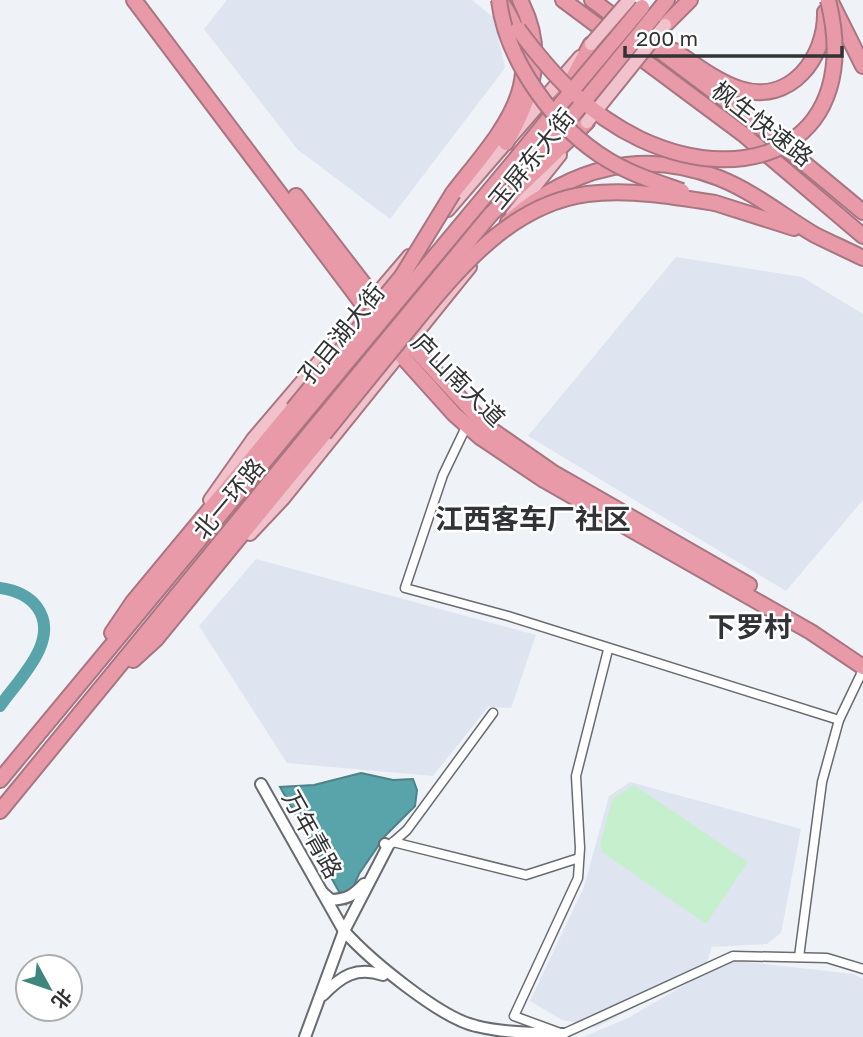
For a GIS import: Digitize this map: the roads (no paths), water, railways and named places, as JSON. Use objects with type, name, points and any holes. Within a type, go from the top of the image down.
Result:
[{"type":"highway","name":"庐山南大道","points":[[134,0],[269,176],[467,425],[505,455],[544,480],[811,632],[863,668]]},
{"type":"highway","name":"庐山南大道","points":[[146,0],[369,303]]},
{"type":"highway","points":[[499,0],[518,29],[566,88],[617,127],[674,151],[732,159],[776,152],[801,139],[821,121],[833,102],[838,84],[840,52],[829,0]]},
{"type":"highway","points":[[499,0],[515,52],[538,90],[581,141],[637,175],[816,235]]},
{"type":"highway","points":[[506,143],[529,96],[535,67],[532,23],[520,0]]},
{"type":"highway","name":"枫生快速路","points":[[563,0],[743,134],[863,236]]},
{"type":"highway","points":[[592,0],[631,29],[674,50],[711,76],[742,89],[762,91],[780,88],[796,79],[820,49],[825,29],[822,0]]},
{"type":"highway","points":[[607,0],[631,29]]},
{"type":"highway","name":"孔目湖大街","points":[[71,696],[298,413],[555,111],[648,10],[667,0]]},
{"type":"highway","points":[[648,10],[688,0]]},
{"type":"highway","points":[[829,0],[863,66]]},
{"type":"highway","name":"孔目湖大街","points":[[491,214],[572,116],[648,10]]},
{"type":"highway","points":[[0,780],[71,696],[133,602],[298,413],[402,276],[453,193],[504,126],[518,99],[524,70],[518,29]]},
{"type":"highway","name":"枫生快速路","points":[[631,29],[757,124],[863,212]]},
{"type":"highway","points":[[555,111],[591,44]]},
{"type":"highway","points":[[491,214],[587,122]]},
{"type":"highway","points":[[502,227],[549,190],[585,174],[631,163],[677,166],[720,178],[816,235],[863,258]]},
{"type":"highway","points":[[98,691],[156,639],[320,430],[461,266],[511,225],[545,206],[584,195],[622,192],[715,203]]},
{"type":"highway","name":"北一环路","points":[[0,811],[98,691],[320,430],[491,214]]},
{"type":"highway","name":"庐山南大道","points":[[405,349],[512,446],[796,612],[863,656]]},
{"type":"main road","name":"玉屏东大街","points":[[167,560],[253,439],[591,44],[648,10]]},
{"type":"main road","name":"玉屏东大街","points":[[189,597],[283,499],[587,122],[648,10]]},
{"type":"street","points":[[467,425],[443,475],[405,588],[508,617],[839,720]]},
{"type":"street","points":[[608,650],[576,776],[578,878],[514,1016],[563,1036],[733,956],[827,958],[863,969]]},
{"type":"street","points":[[799,957],[822,782],[839,720],[863,668]]},
{"type":"street","points":[[303,1037],[319,1000],[342,931],[391,844],[407,830],[493,713]]},
{"type":"street","name":"万年青路","points":[[502,1037],[470,1031],[437,1015],[356,953],[342,931],[258,786],[261,784],[342,931],[424,998],[473,1026],[563,1036]]},
{"type":"street","points":[[303,1037],[342,931],[385,844],[526,875],[579,858]]},
{"type":"street","points":[[321,891],[331,900],[353,897],[364,884]]},
{"type":"street","points":[[319,1000],[349,974],[370,970],[383,975]]},
{"type":"water","points":[[361,773],[393,780],[413,779],[417,790],[415,806],[385,836],[359,874],[346,904],[280,787],[314,785]]},
{"type":"waterway","points":[[0,588],[20,594],[37,607],[43,620],[44,633],[35,659],[0,706]]},
{"type":"district","name":"江西客车厂社区","points":[[533,518]]},
{"type":"district","name":"下罗村","points":[[750,626]]}]
